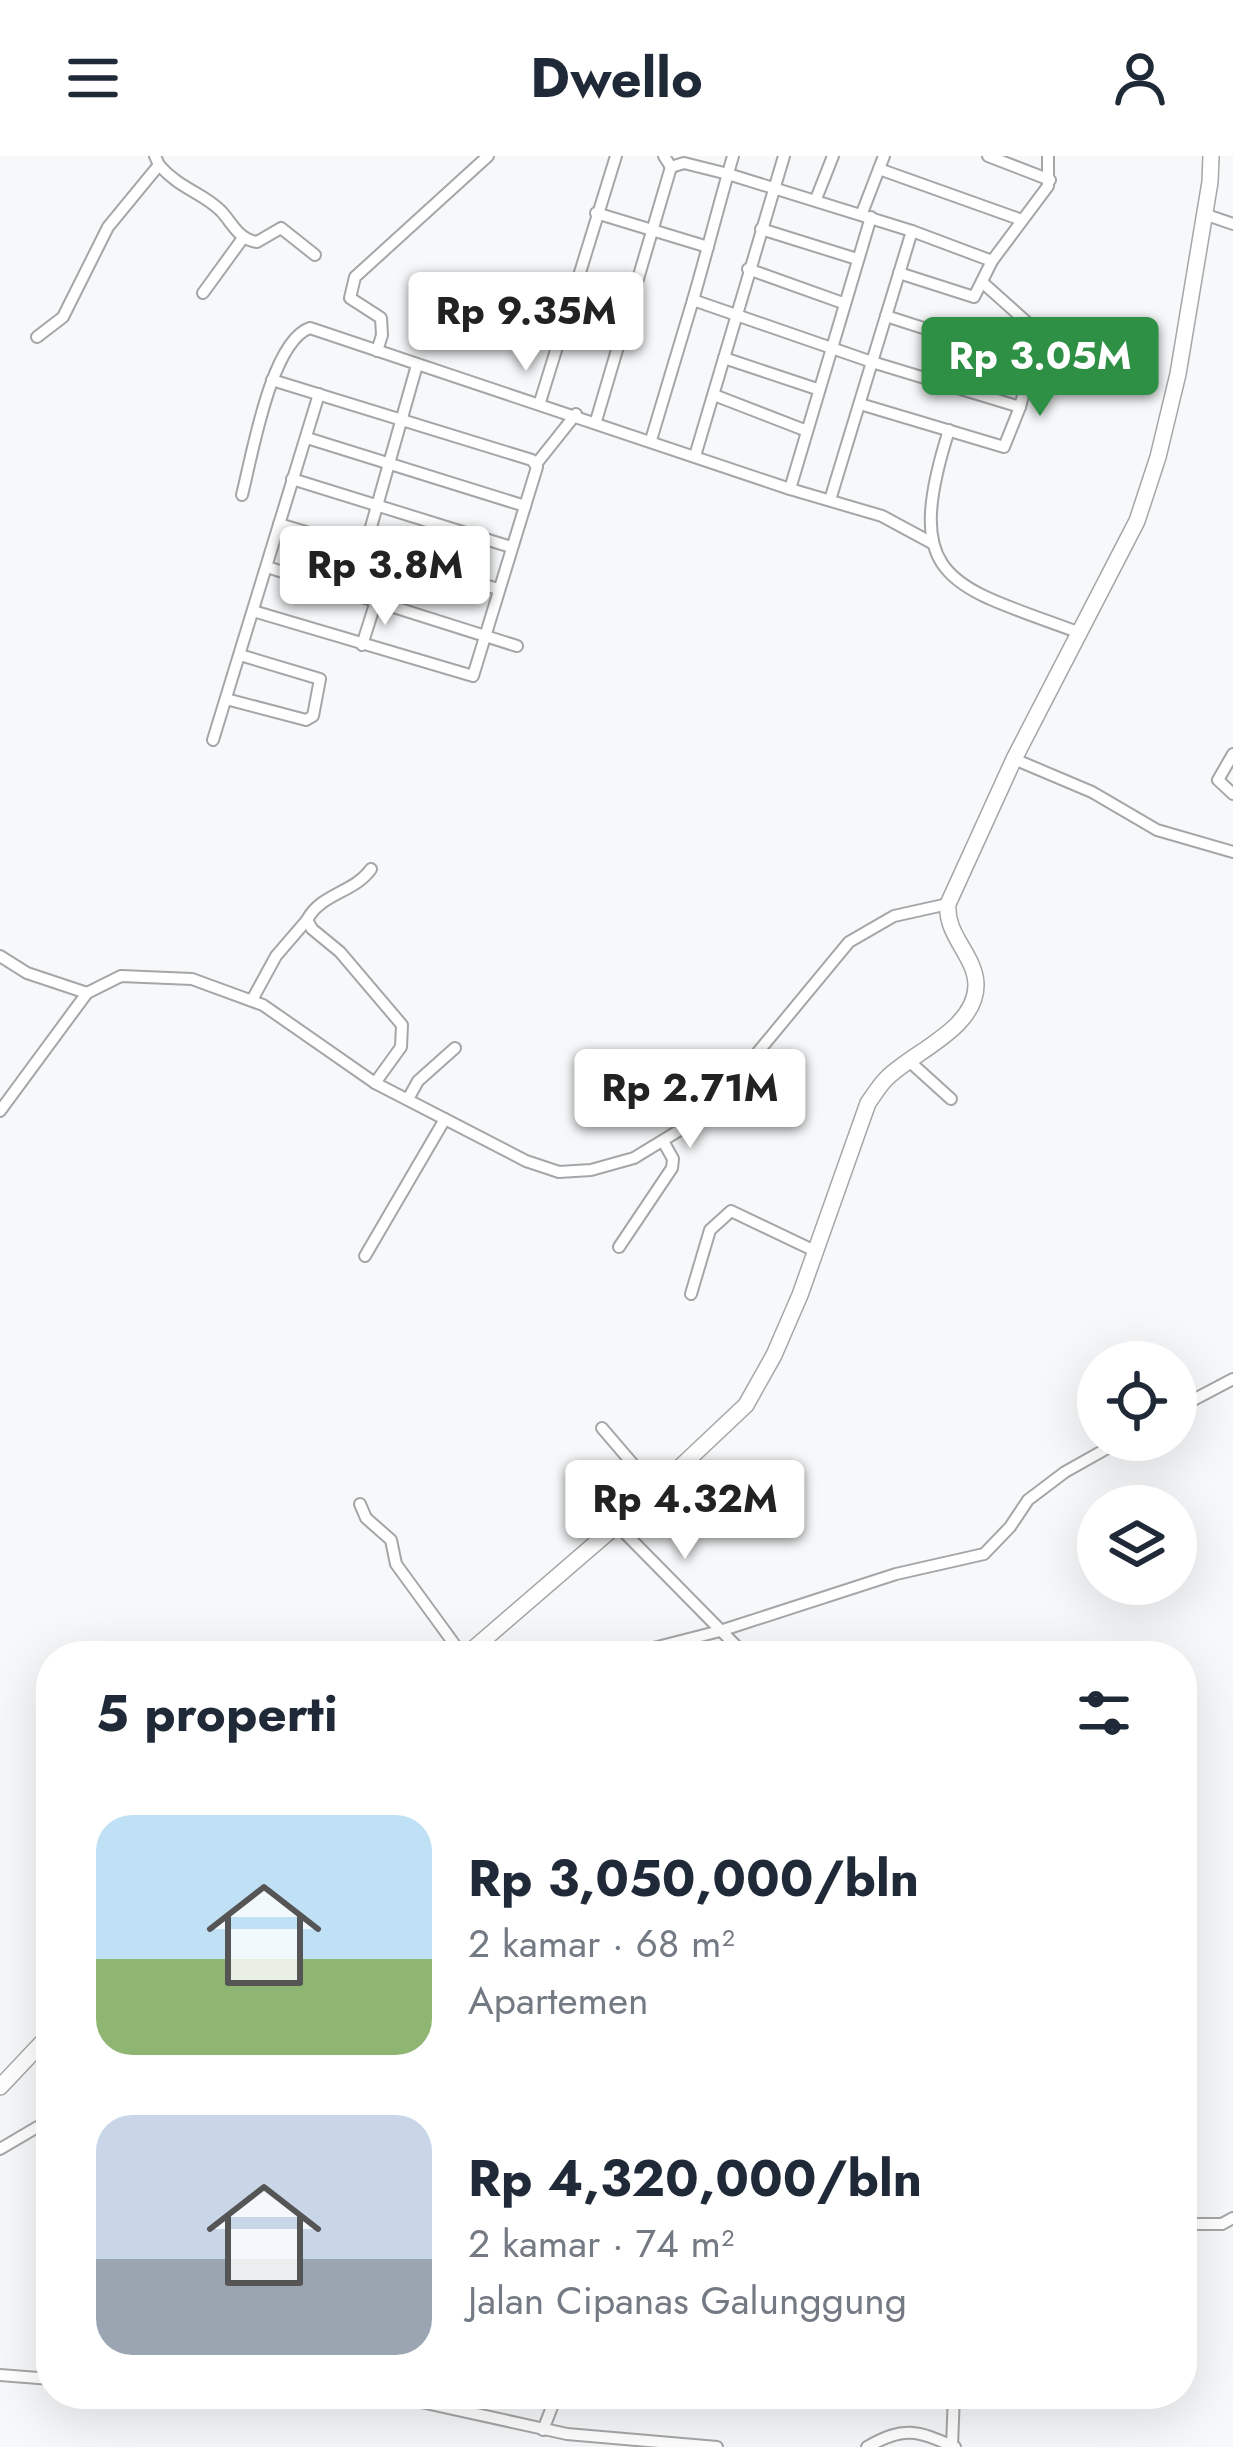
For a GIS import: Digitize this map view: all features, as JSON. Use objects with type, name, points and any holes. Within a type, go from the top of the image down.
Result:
[{"type":"street","points":[[377,351],[381,318],[350,298],[356,277],[488,156]]},
{"type":"street","points":[[540,402],[616,156]]},
{"type":"street","points":[[651,440],[733,156]]},
{"type":"street","points":[[695,456],[784,156]]},
{"type":"street","points":[[816,199],[833,156]]},
{"type":"street","points":[[790,489],[884,156]]},
{"type":"street","points":[[899,273],[971,297],[978,294],[992,261],[1050,180],[1048,156]]},
{"type":"street","points":[[482,1641],[656,1491],[746,1405],[774,1355],[868,1103],[886,1079],[951,1029],[972,1004],[973,972],[950,928],[948,904],[1014,760],[1137,520],[1178,374],[1211,156]]},
{"type":"street","points":[[992,157],[1050,180]]},
{"type":"street","points":[[596,421],[654,231],[668,162],[685,159],[816,199],[992,261]]},
{"type":"street","points":[[37,337],[63,317],[108,227],[157,160],[175,183],[216,207],[243,238],[256,242],[281,228],[315,255]]},
{"type":"street","points":[[879,169],[1022,220]]},
{"type":"street","points":[[596,213],[708,247]]},
{"type":"street","points":[[1204,214],[1228,222]]},
{"type":"street","points":[[761,229],[857,259]]},
{"type":"street","points":[[830,500],[912,231]]},
{"type":"street","points":[[202,293],[243,238]]},
{"type":"street","points":[[748,269],[843,304]]},
{"type":"street","points":[[860,404],[1004,447],[1009,444],[1039,333],[982,282]]},
{"type":"street","points":[[693,300],[1020,407]]},
{"type":"street","points":[[886,316],[1032,363]]},
{"type":"street","points":[[242,495],[272,380],[295,335],[310,328],[882,516],[932,543]]},
{"type":"street","points":[[724,358],[817,389]]},
{"type":"street","points":[[352,594],[417,365]]},
{"type":"street","points":[[272,380],[537,463]]},
{"type":"street","points":[[213,740],[319,394]]},
{"type":"street","points":[[714,395],[807,431]]},
{"type":"street","points":[[253,611],[470,677],[537,463],[576,414]]},
{"type":"street","points":[[949,430],[934,481],[932,543],[951,578],[984,596],[1080,633]]},
{"type":"street","points":[[307,437],[525,506]]},
{"type":"street","points":[[292,479],[511,548]]},
{"type":"street","points":[[280,524],[498,589]]},
{"type":"street","points":[[267,567],[517,646]]},
{"type":"street","points":[[362,645],[376,601]]},
{"type":"street","points":[[226,699],[306,720],[313,716],[320,679],[240,655]]},
{"type":"street","points":[[1233,754],[1218,779],[1233,794]]},
{"type":"street","points":[[1014,760],[1092,793],[1157,830],[1229,850],[1233,835]]},
{"type":"street","points":[[253,1000],[287,939],[308,920],[315,906],[359,884],[371,869]]},
{"type":"street","points":[[0,1111],[87,993],[121,976],[192,979],[253,1000],[375,1083],[526,1161],[559,1172],[591,1170],[634,1158],[688,1125],[744,1069],[849,942],[894,916],[948,904]]},
{"type":"street","points":[[308,920],[402,1024],[400,1047],[375,1083]]},
{"type":"street","points":[[0,956],[27,973],[87,993]]},
{"type":"street","points":[[408,1099],[418,1081],[455,1048]]},
{"type":"street","points":[[909,1061],[951,1099]]},
{"type":"street","points":[[364,1256],[446,1119]]},
{"type":"street","points":[[619,1247],[672,1168],[673,1159],[663,1141]]},
{"type":"street","points":[[692,1294],[712,1228],[731,1211],[812,1250]]},
{"type":"street","points":[[1197,1398],[1233,1379]]},
{"type":"street","points":[[602,1428],[656,1491]]},
{"type":"street","points":[[681,1641],[896,1574],[984,1554],[1028,1500],[1085,1461]]},
{"type":"street","points":[[360,1504],[366,1518],[391,1540],[396,1564],[453,1641]]},
{"type":"street","points":[[617,1525],[730,1641]]},
{"type":"street","points":[[0,2087],[36,2049]]},
{"type":"street","points":[[0,2149],[36,2128]]},
{"type":"street","points":[[1197,2224],[1222,2224],[1233,2218]]},
{"type":"street","points":[[0,2375],[36,2378]]},
{"type":"street","points":[[451,2409],[543,2430],[717,2447]]},
{"type":"street","points":[[543,2430],[551,2409]]},
{"type":"street","points":[[867,2447],[908,2430],[954,2446],[954,2409]]}]
